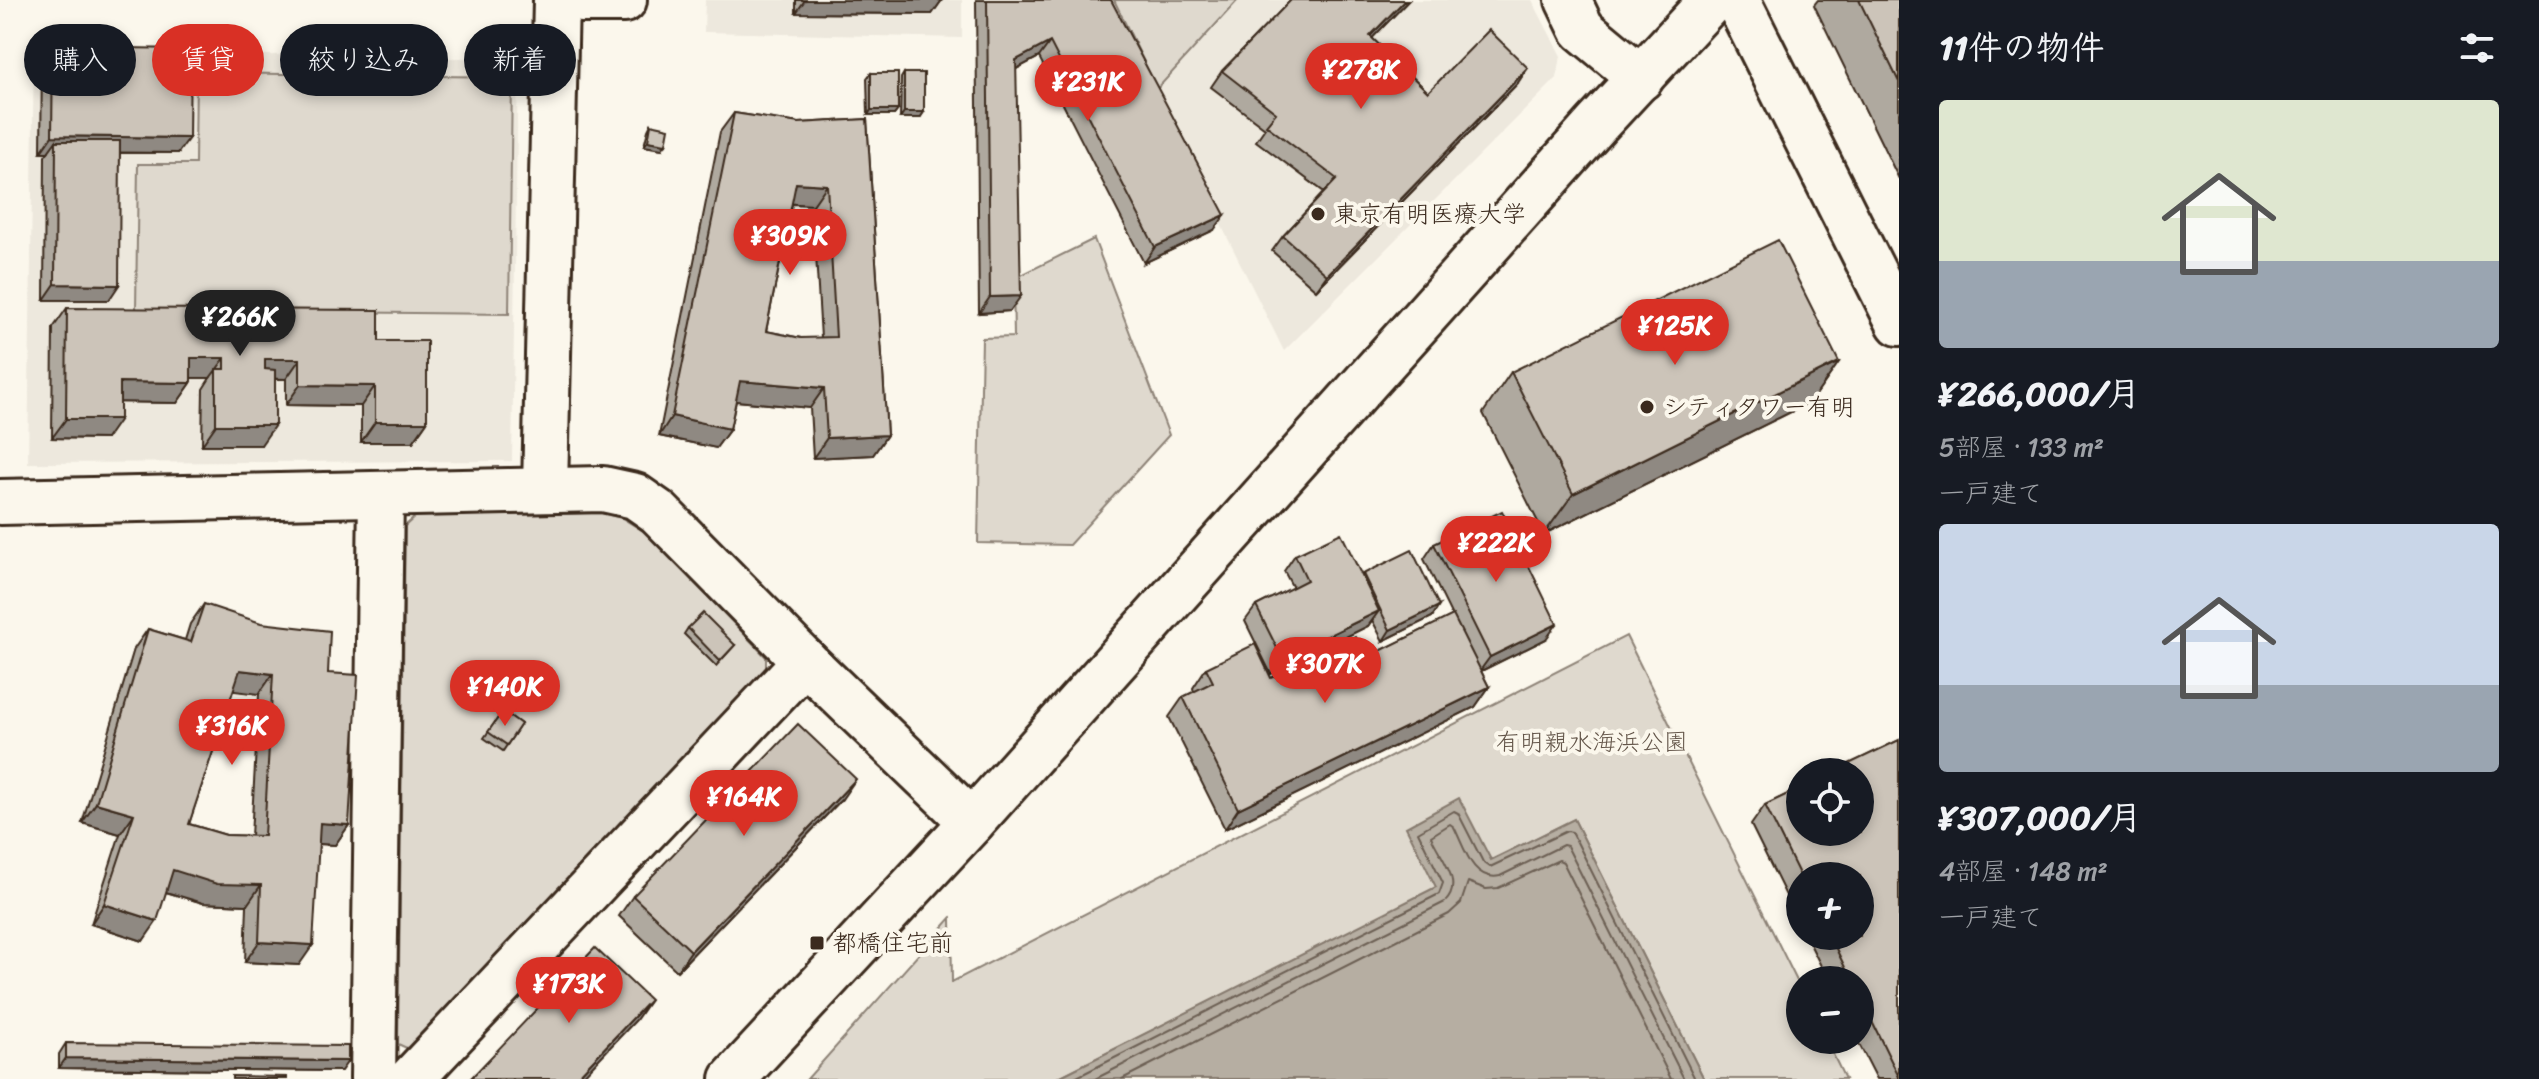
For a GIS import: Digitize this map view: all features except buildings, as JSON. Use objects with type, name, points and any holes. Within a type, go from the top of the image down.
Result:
[{"type":"street","points":[[545,489],[556,0]]},
{"type":"street","points":[[581,0],[624,0]]},
{"type":"street","points":[[1568,0],[1582,29],[1641,78]]},
{"type":"street","points":[[733,1079],[972,822],[1712,0]]},
{"type":"street","points":[[1737,0],[1899,323]]},
{"type":"street","points":[[0,502],[545,489],[619,491],[647,503],[972,822]]},
{"type":"street","points":[[373,1079],[381,495]]},
{"type":"street","points":[[411,1079],[805,661]]},
{"type":"shaded area","points":[[705,0],[962,0],[962,38],[704,32]]},
{"type":"shaded area","name":"東京有明医療大学","points":[[1109,0],[1532,0],[1561,56],[1557,78],[1284,351]]},
{"type":"shaded area","points":[[136,53],[152,53],[152,96],[264,96],[264,55],[280,55],[280,96],[448,96],[448,58],[464,58],[464,96],[517,96],[512,461],[28,463],[33,96],[136,96]]},
{"type":"green space","points":[[1114,0],[1238,0],[1157,89]]},
{"type":"green space","points":[[264,74],[280,74],[280,96],[448,96],[448,76],[464,76],[464,96],[512,96],[509,314],[136,310],[138,164],[195,164],[196,96],[264,96]]},
{"type":"green space","points":[[1094,239],[1169,435],[1069,545],[978,543],[982,338],[1014,337],[1013,279]]},
{"type":"green space","points":[[601,513],[622,518],[648,534],[766,657],[766,669],[411,1050],[398,1044],[405,526],[416,516]]},
{"type":"green space","name":"有明親水海浜公園","points":[[1626,636],[1790,966],[1786,966],[1786,1054],[1833,1054],[1845,1079],[1704,1079],[1574,819],[1055,1079],[807,1079],[951,918],[952,982]]},
{"type":"water","points":[[1459,798],[1491,860],[1574,819],[1704,1079],[1055,1079],[1436,887],[1406,827]]},
{"type":"place","name":"東京有明医療大学","points":[[1318,214]]},
{"type":"place","name":"シティタワー有明","points":[[1647,407]]},
{"type":"place","name":"都橋住宅前","points":[[817,943]]}]
